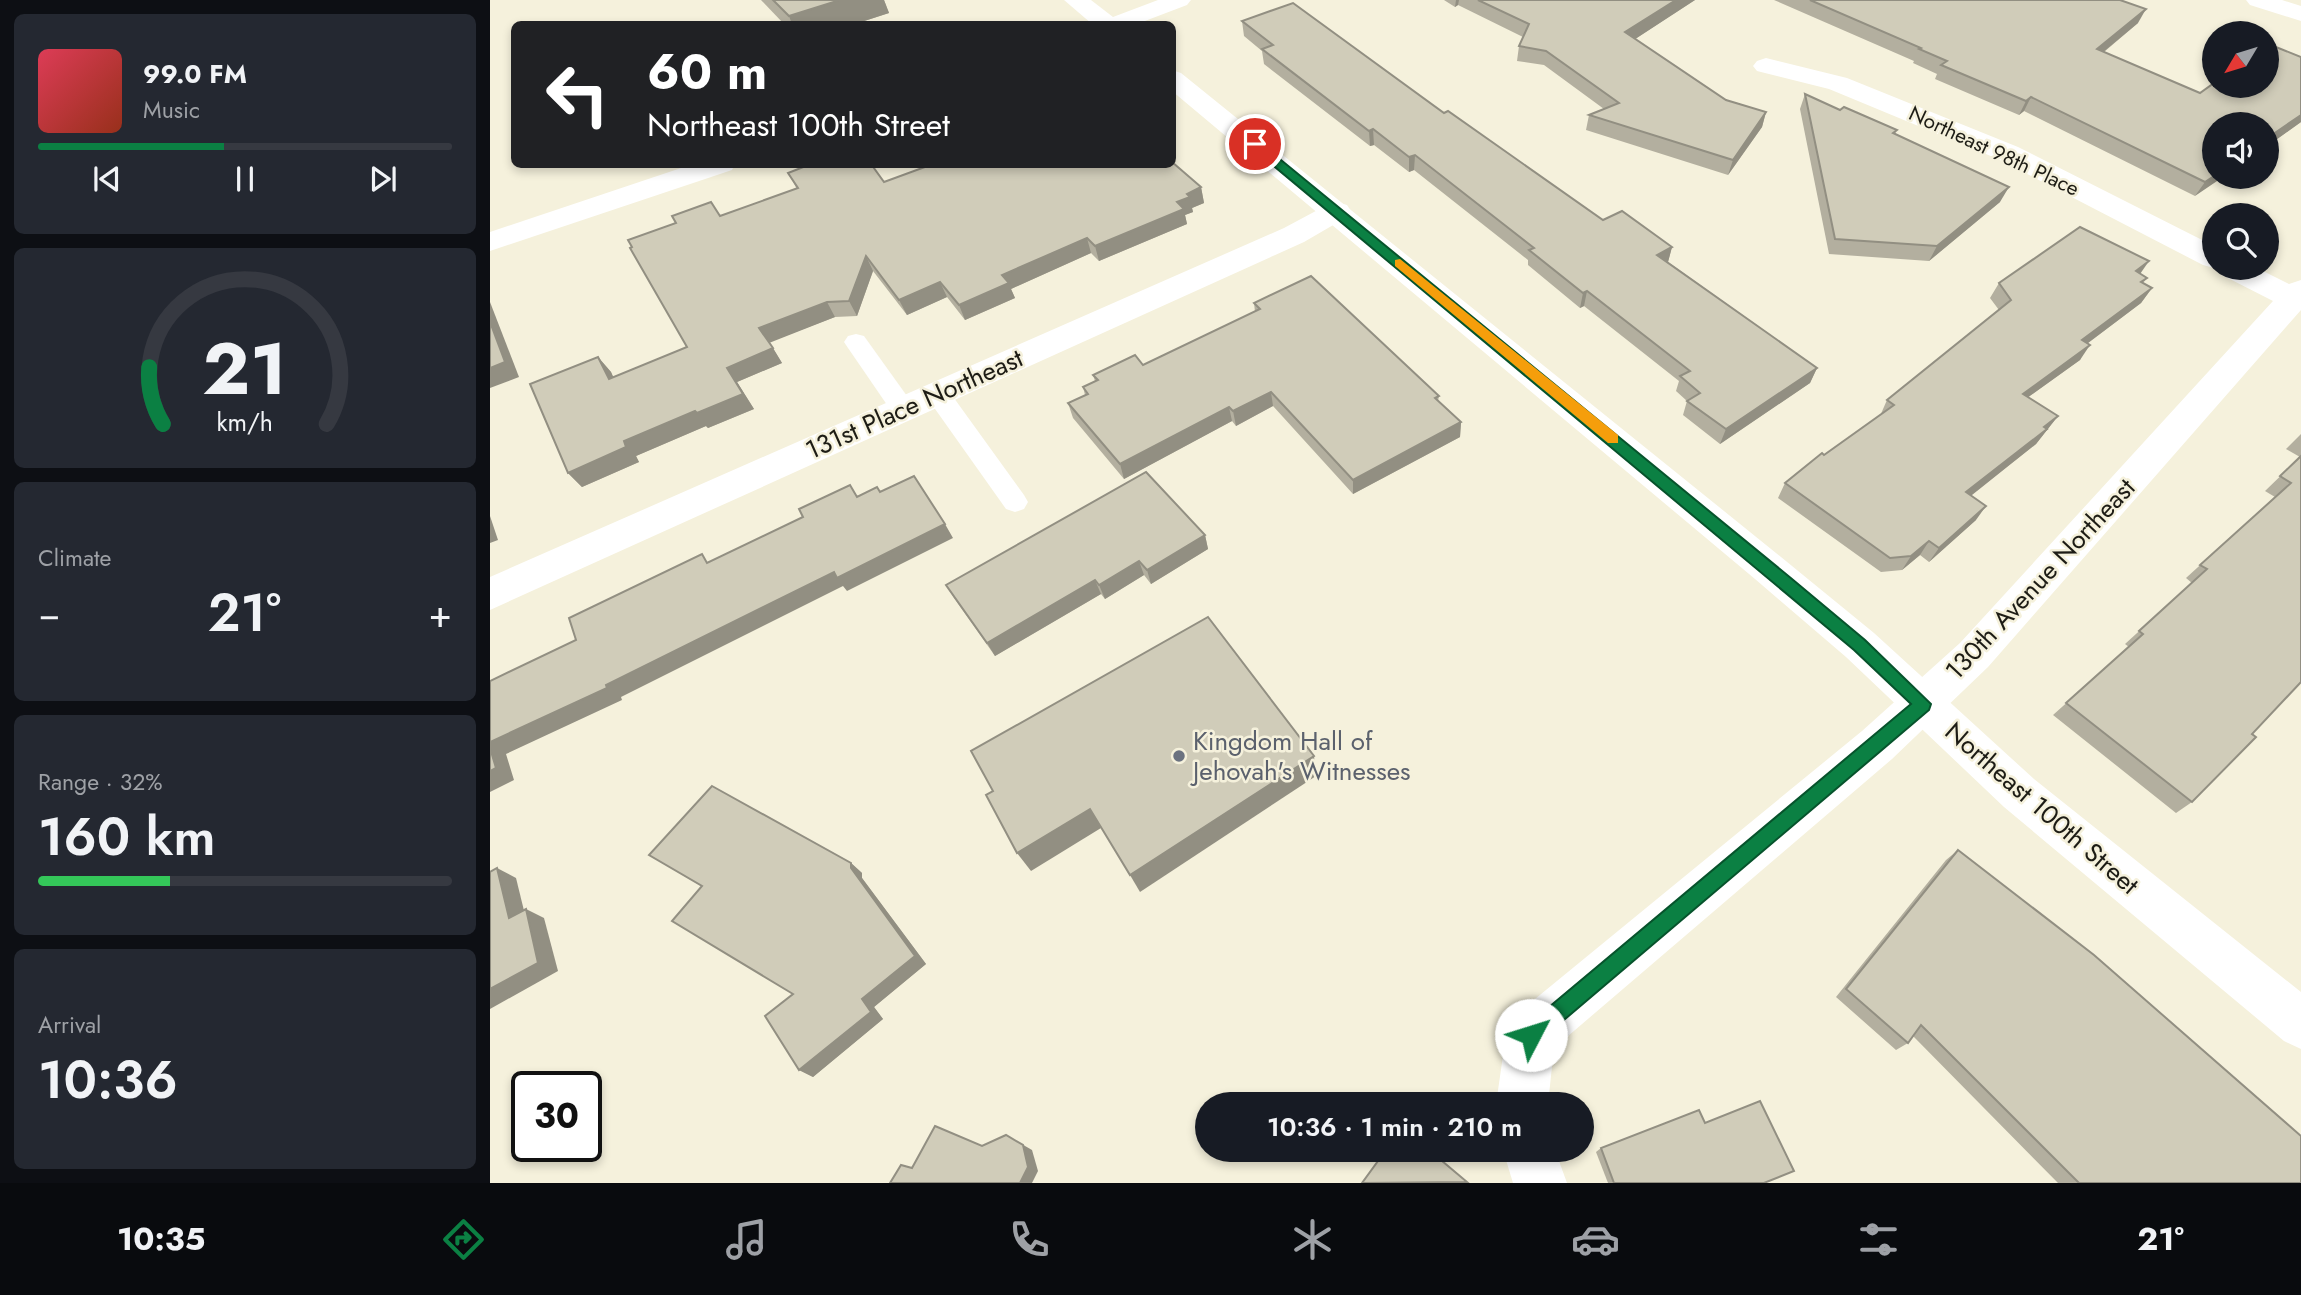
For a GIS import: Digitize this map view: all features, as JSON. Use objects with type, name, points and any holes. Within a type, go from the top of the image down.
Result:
[{"type":"street","points":[[1076,0],[1102,21]]},
{"type":"street","points":[[1124,21],[1179,0]]},
{"type":"street","points":[[2258,0],[2301,14]]},
{"type":"street","name":"Northeast 98th Place","points":[[1766,66],[1838,83],[2008,153],[2202,252]]},
{"type":"street","name":"Northeast 100th Street","points":[[1176,81],[1337,211],[1819,611],[2019,793],[2301,1024]]},
{"type":"street","points":[[490,242],[710,168]]},
{"type":"street","name":"131st Place Northeast","points":[[490,594],[1294,235],[1337,211]]},
{"type":"street","points":[[2261,280],[2297,295]]},
{"type":"street","name":"130th Avenue Northeast","points":[[1524,1092],[1531,1035],[1923,704],[1974,655],[2297,295]]},
{"type":"street","points":[[1533,1162],[1540,1183]]},
{"type":"lane","points":[[856,342],[903,409]]},
{"type":"lane","points":[[937,393],[1016,502]]},
{"type":"building","points":[[773,0],[840,0],[789,16]]},
{"type":"building","points":[[1478,0],[1676,0],[1625,32],[1726,100],[1766,112],[1733,160],[1589,115],[1619,103],[1546,51],[1519,46],[1529,24]]},
{"type":"building","points":[[1810,0],[2120,0],[2146,9],[2097,49],[2202,92],[2202,98],[2279,98],[2279,48],[2301,57],[2301,115],[2279,130],[2279,112],[2202,112],[2202,181],[2031,97],[2026,101],[1941,65],[1947,61],[1919,49],[1921,48]]},
{"type":"building","points":[[1293,3],[1444,113],[1448,111],[1603,220],[1622,211],[1672,247],[1657,255],[1817,368],[1726,429],[1687,401],[1700,393],[1680,376],[1690,371],[1587,291],[1583,293],[1529,250],[1534,248],[1415,155],[1409,157],[1373,129],[1369,131],[1262,49],[1273,45],[1242,21]]},
{"type":"building","points":[[1805,94],[1840,110],[1844,107],[1897,130],[1893,133],[2009,187],[1937,246],[1835,239]]},
{"type":"building","points":[[1176,165],[1201,187],[1187,194],[1190,197],[1177,202],[1184,209],[1095,246],[1087,238],[1002,275],[1009,283],[959,305],[940,282],[899,300],[866,256],[849,301],[827,302],[759,328],[773,348],[727,368],[743,394],[624,441],[626,447],[568,473],[530,384],[598,357],[609,379],[687,347],[630,248],[632,247],[628,240],[676,223],[672,216],[711,202],[720,216],[798,188],[788,173],[801,168],[874,168],[884,182],[922,168],[1176,168]]},
{"type":"building","points":[[2080,227],[2149,261],[2136,271],[2147,278],[2141,282],[2152,288],[2082,340],[2090,345],[2023,394],[2058,416],[2044,427],[2047,429],[1966,492],[1986,506],[1939,548],[1929,541],[1911,556],[1890,558],[1785,483],[1822,453],[1824,455],[1894,405],[1887,400],[2011,300],[1999,283]]},
{"type":"building","points":[[1311,276],[1439,396],[1435,398],[1461,422],[1353,480],[1271,392],[1233,411],[1229,407],[1120,464],[1068,403],[1088,394],[1083,387],[1098,380],[1093,375],[1135,355],[1143,365],[1260,309],[1254,303]]},
{"type":"building","points":[[490,322],[505,362],[490,368]]},
{"type":"building","points":[[2301,456],[2301,682],[2252,734],[2256,737],[2192,802],[2066,703],[2143,634],[2139,631],[2207,569],[2200,565],[2291,483],[2280,476]]},
{"type":"building","points":[[1146,472],[1205,535],[1147,570],[1139,561],[1099,585],[1095,580],[987,643],[946,585]]},
{"type":"building","points":[[914,476],[945,524],[837,578],[834,572],[606,685],[607,688],[490,742],[490,681],[576,640],[569,618],[702,554],[707,563],[803,517],[799,509],[850,485],[857,497],[877,487],[880,492]]},
{"type":"building","name":"Kingdom Hall of Jehovah's Witnesses","points":[[1208,617],[1314,756],[1130,875],[1090,809],[1017,853],[986,795],[993,791],[971,751]]},
{"type":"building","points":[[490,748],[496,768],[490,771]]},
{"type":"building","points":[[712,786],[851,863],[851,868],[915,956],[862,999],[871,1012],[799,1070],[765,1016],[793,994],[672,921],[702,886],[649,855]]},
{"type":"building","points":[[1958,850],[2094,955],[2301,1136],[2301,1183],[2079,1183],[1921,1025],[1908,1043],[1846,989]]},
{"type":"building","points":[[497,868],[509,918],[526,909],[538,963],[490,989],[490,872]]},
{"type":"building","points":[[1760,1101],[1794,1171],[1764,1183],[1614,1183],[1601,1148],[1699,1110],[1705,1123]]},
{"type":"building","points":[[935,1126],[982,1146],[1006,1135],[1023,1145],[1028,1167],[1020,1183],[890,1183],[901,1165],[912,1168]]},
{"type":"building","points":[[1377,1162],[1443,1162],[1467,1182],[1362,1183]]},
{"type":"slow traffic","points":[[1400,263],[1613,439]]},
{"type":"place","name":"Kingdom Hall of Jehovah's Witnesses","points":[[1179,756]]},
{"type":"route","points":[[1255,144],[1860,645],[1923,704],[1531,1035]]}]
